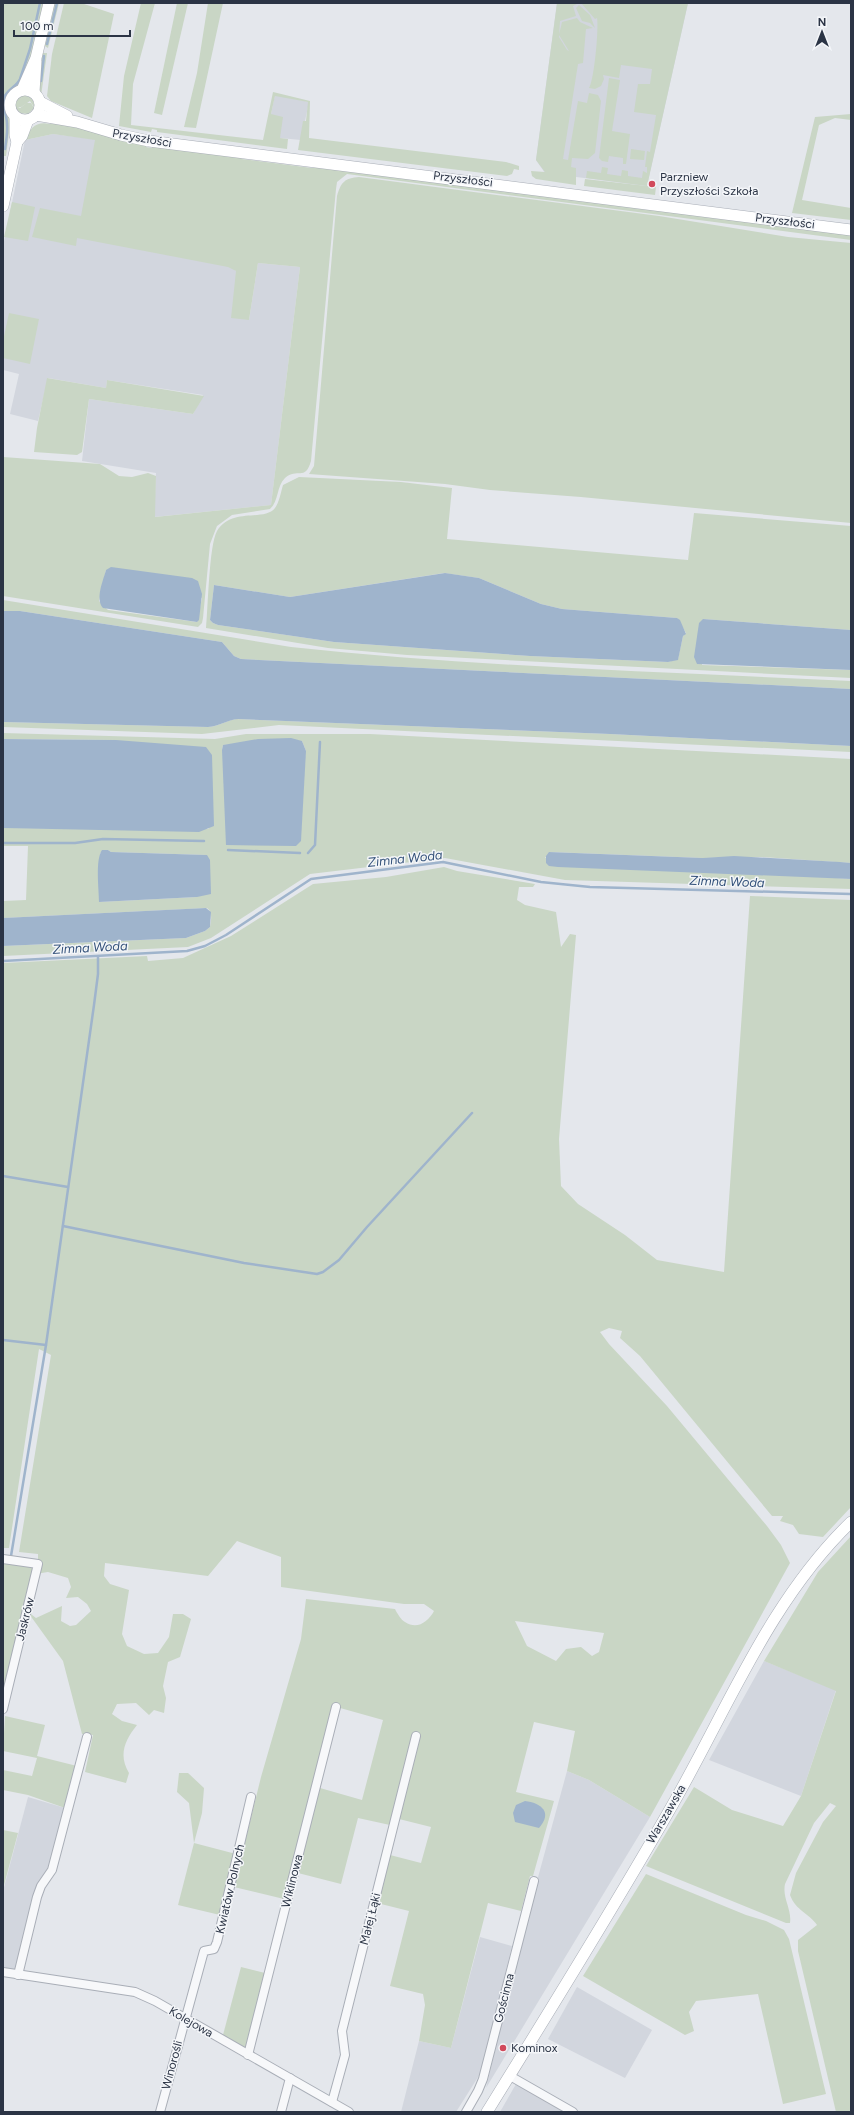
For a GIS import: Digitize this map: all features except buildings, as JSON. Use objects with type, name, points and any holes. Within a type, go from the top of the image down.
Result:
[{"type":"street","points":[[3,206],[17,142],[22,136],[32,117],[40,109],[40,102],[34,92],[36,58],[49,3]]},
{"type":"street","points":[[22,90],[36,58]]},
{"type":"street","points":[[17,142],[15,135],[15,117],[11,111],[10,102],[14,94],[22,90],[34,92]]},
{"type":"street","name":"Przyszłości","points":[[40,102],[78,122]]},
{"type":"street","points":[[15,117],[32,117]]},
{"type":"street","name":"Przyszłości","points":[[32,117],[78,122],[121,135],[149,141],[851,230]]},
{"type":"street","name":"Warszawska","points":[[488,2112],[669,1811],[752,1656],[780,1610],[806,1572],[851,1522]]},
{"type":"street","name":"Jaskrów","points":[[3,1559],[38,1564],[3,1709]]},
{"type":"street","name":"Wiklinowa","points":[[248,2055],[336,1707]]},
{"type":"street","name":"Małej Łąki","points":[[332,2102],[345,2057],[342,2031],[416,1736]]},
{"type":"street","points":[[18,1975],[37,1896],[41,1886],[52,1870],[88,1737]]},
{"type":"street","name":"Kwiatów Polnych","points":[[185,2018],[204,1951],[214,1949],[217,1942],[251,1797]]},
{"type":"street","name":"Gościnna","points":[[466,2112],[478,2091],[482,2079],[534,1881]]},
{"type":"street","name":"Kolejowa","points":[[3,1972],[135,1992],[185,2018],[349,2112]]},
{"type":"street","name":"Winorośli","points":[[160,2112],[185,2018]]},
{"type":"street","points":[[510,2076],[573,2112]]},
{"type":"street","points":[[281,2112],[290,2078]]},
{"type":"shaded area","points":[[557,3],[688,3],[647,186],[545,173],[536,160]]},
{"type":"shaded area","points":[[275,95],[309,102],[301,140],[280,138],[271,114]]},
{"type":"shaded area","points":[[53,134],[93,139],[100,142],[236,271],[249,320],[258,263],[300,267],[271,505],[154,517],[156,473],[82,461],[89,399],[193,414],[203,395],[107,380],[106,388],[48,378],[38,421],[10,414],[19,374],[3,370],[3,246],[25,140]]},
{"type":"shaded area","points":[[764,1661],[836,1690],[801,1796],[709,1760]]},
{"type":"shaded area","points":[[567,1771],[589,1780],[650,1817],[486,2088],[528,1914]]},
{"type":"shaded area","points":[[28,1797],[65,1808],[48,1873],[16,1971],[3,1968],[3,1891]]},
{"type":"shaded area","points":[[480,1937],[512,1946],[480,2074],[456,2112],[401,2112],[419,2041],[451,2048]]},
{"type":"shaded area","points":[[577,1987],[652,2030],[625,2078],[548,2039]]},
{"type":"shaded area","points":[[516,2084],[563,2111],[500,2112]]},
{"type":"green space","points":[[3,3],[44,3],[33,51],[19,86],[10,94],[7,100],[7,109],[11,118],[6,156],[3,156]]},
{"type":"green space","points":[[53,3],[59,3],[48,48],[43,45]]},
{"type":"green space","points":[[64,3],[81,3],[114,14],[92,118],[51,101],[47,96],[52,54]]},
{"type":"green space","points":[[141,3],[155,3],[133,84],[131,125],[263,140],[273,92],[310,101],[309,138],[506,162],[519,166],[519,170],[514,169],[512,174],[507,176],[298,150],[303,121],[306,121],[308,102],[275,96],[271,114],[283,117],[280,138],[288,139],[287,149],[157,132],[157,130],[152,129],[151,132],[119,126],[124,76]]},
{"type":"green space","points":[[177,3],[188,3],[162,115],[154,113]]},
{"type":"green space","points":[[208,3],[223,3],[196,128],[184,127],[197,73]]},
{"type":"green space","points":[[557,3],[579,3],[573,6],[576,16],[560,21],[559,34],[562,22],[577,18],[580,22],[593,28],[586,29],[583,63],[578,64],[563,159],[568,160],[578,101],[587,103],[589,93],[598,95],[601,101],[595,153],[588,159],[572,158],[571,167],[576,168],[576,185],[536,179],[532,176],[531,171],[545,172],[536,160]],"holes":[[[559,35],[569,51],[567,50]]]},
{"type":"green space","points":[[581,3],[688,3],[647,186],[586,178],[587,171],[601,173],[602,167],[608,168],[607,174],[621,176],[622,170],[628,171],[628,176],[642,178],[643,171],[647,173],[647,167],[645,167],[647,151],[650,152],[656,115],[634,112],[638,84],[650,84],[652,69],[621,65],[619,78],[603,75],[604,79],[601,86],[595,89],[589,88],[593,76],[596,54],[597,18],[595,19]]},
{"type":"green space","points":[[579,5],[590,15],[595,28],[590,23],[582,21],[576,8]]},
{"type":"green space","points":[[43,53],[47,53],[41,96],[38,90],[41,55]]},
{"type":"green space","points":[[609,78],[620,80],[612,131],[630,134],[626,164],[623,164],[623,158],[609,156],[608,162],[602,161],[599,158]]},
{"type":"green space","points":[[22,95],[30,97],[34,102],[34,107],[30,101],[27,103],[31,103],[34,108],[28,114],[20,113],[16,108],[16,100]]},
{"type":"green space","points":[[851,114],[851,120],[835,118],[819,125],[802,200],[851,208],[851,220],[792,213],[815,117]]},
{"type":"green space","points":[[51,120],[146,144],[146,147],[152,148],[152,146],[241,157],[242,159],[312,168],[315,166],[851,234],[851,240],[347,174],[337,182],[336,189],[311,461],[309,467],[303,473],[289,475],[285,478],[280,486],[275,502],[270,509],[232,515],[217,526],[210,544],[203,618],[202,623],[198,627],[3,596],[3,457],[100,464],[119,476],[132,477],[148,473],[156,476],[155,517],[271,505],[300,267],[258,263],[249,320],[231,318],[236,271],[228,267],[77,238],[76,246],[32,237],[40,208],[81,216],[95,140],[53,134],[25,140],[34,126],[45,123],[50,124]],"holes":[[[106,570],[202,598],[197,622],[108,610],[99,601]]]},
{"type":"green space","points":[[631,149],[645,151],[644,160],[630,159]]},
{"type":"green space","points":[[359,177],[659,216],[788,237],[851,243],[851,523],[581,497],[490,490],[445,484],[309,474],[314,466],[337,196],[340,187],[344,182],[350,178]]},
{"type":"green space","points":[[585,179],[656,187],[655,195],[584,186]]},
{"type":"green space","points":[[12,202],[35,207],[28,241],[4,237]]},
{"type":"green space","points":[[9,313],[39,319],[30,364],[3,358],[3,341]]},
{"type":"green space","points":[[47,378],[106,388],[107,380],[204,396],[193,414],[89,399],[82,452],[77,455],[34,452]]},
{"type":"green space","points":[[299,477],[401,482],[452,488],[447,539],[688,560],[694,513],[851,526],[851,630],[703,619],[702,665],[851,670],[851,678],[407,655],[328,648],[206,628],[212,549],[217,531],[223,524],[231,519],[270,512],[278,503],[283,485]],"holes":[[[444,573],[479,578],[541,604],[562,609],[677,618],[686,633],[683,636],[678,659],[668,662],[530,656],[334,642],[218,625],[210,620],[214,585],[290,597]]]},
{"type":"green space","points":[[3,600],[291,647],[361,654],[501,664],[851,681],[851,689],[241,659],[234,656],[222,642],[20,611],[3,611]]},
{"type":"green space","points":[[237,719],[610,734],[851,746],[851,752],[279,725],[202,734],[3,727],[3,722],[208,727]]},
{"type":"green space","points":[[3,733],[215,739],[246,734],[370,734],[851,759],[851,863],[761,857],[703,858],[550,852],[545,858],[851,879],[851,889],[565,880],[445,858],[310,874],[211,938],[188,947],[3,956],[3,946],[186,938],[205,931],[210,927],[211,916],[207,908],[3,918],[3,901],[26,900],[28,846],[3,846],[3,828],[209,829],[116,740],[3,739]],"holes":[[[302,741],[306,751],[222,750],[223,745]],[[108,850],[111,852],[207,855],[197,897],[99,902],[100,853]]]},
{"type":"green space","points":[[444,867],[457,871],[535,884],[533,887],[519,887],[517,900],[525,905],[556,912],[561,947],[570,934],[576,935],[559,1139],[561,1186],[578,1204],[625,1235],[657,1260],[724,1272],[750,896],[851,900],[851,1507],[823,1537],[799,1534],[793,1525],[780,1521],[783,1516],[772,1516],[640,1356],[620,1338],[622,1331],[609,1328],[600,1332],[609,1344],[667,1406],[767,1526],[781,1545],[790,1563],[650,1817],[589,1780],[567,1771],[575,1731],[534,1722],[516,1792],[554,1801],[533,1876],[530,1876],[521,1911],[488,1903],[451,2048],[419,2041],[425,2005],[423,1994],[390,1986],[409,1911],[377,1903],[390,1855],[421,1863],[431,1827],[399,1819],[420,1736],[414,1734],[390,1825],[358,1818],[341,1884],[298,1873],[320,1788],[362,1800],[383,1720],[333,1706],[284,1899],[234,1887],[261,1777],[301,1639],[306,1599],[395,1609],[404,1621],[414,1625],[422,1624],[434,1611],[424,1604],[404,1604],[281,1587],[281,1557],[237,1541],[208,1576],[105,1563],[104,1576],[110,1584],[129,1590],[122,1634],[127,1646],[144,1654],[158,1653],[169,1637],[173,1614],[183,1614],[191,1619],[180,1657],[168,1662],[163,1686],[166,1698],[164,1713],[154,1710],[149,1715],[136,1703],[117,1704],[112,1714],[122,1721],[137,1725],[129,1736],[124,1748],[124,1760],[129,1773],[126,1783],[85,1772],[93,1735],[82,1734],[63,1661],[27,1611],[3,1704],[3,1560],[38,1559],[38,1554],[19,1552],[51,1355],[39,1349],[9,1548],[3,1548],[3,963],[147,956],[148,961],[183,958],[231,936],[313,884],[386,877]],"holes":[[[48,1572],[68,1578],[71,1587],[66,1598],[78,1597],[87,1604],[91,1611],[76,1625],[70,1626],[61,1621],[62,1606],[36,1618],[27,1611],[35,1574]],[[515,1621],[604,1633],[599,1652],[592,1656],[581,1647],[566,1649],[556,1661],[527,1646]]]},
{"type":"green space","points":[[851,1536],[851,2112],[836,2112],[798,1951],[798,1940],[817,1925],[796,1905],[790,1895],[796,1873],[823,1822],[836,1806],[830,1803],[814,1823],[785,1884],[784,1889],[790,1913],[790,1923],[786,1923],[646,1866],[694,1787],[732,1810],[783,1826],[801,1796],[836,1691],[764,1661],[818,1572]]},
{"type":"green space","points":[[5,1716],[45,1725],[37,1756],[77,1766],[65,1808],[28,1795],[3,1790],[3,1770],[32,1776],[37,1758],[3,1751]]},
{"type":"green space","points":[[179,1773],[188,1773],[204,1788],[202,1813],[194,1843],[189,1803],[177,1792]]},
{"type":"green space","points":[[3,1830],[18,1833],[3,1889]]},
{"type":"green space","points":[[194,1843],[236,1854],[220,1915],[178,1905]]},
{"type":"green space","points":[[646,1874],[746,1915],[766,1921],[784,1930],[789,1939],[826,2094],[783,2104],[758,1994],[696,2001],[689,2012],[694,2031],[685,2035],[583,1976]]},
{"type":"green space","points":[[241,1967],[265,1973],[246,2048],[223,2035]]},
{"type":"water","points":[[111,567],[192,578],[198,581],[202,594],[199,620],[197,622],[103,608],[100,600],[100,590],[106,570]]},
{"type":"water","points":[[445,573],[479,578],[541,604],[562,609],[677,618],[680,620],[686,634],[683,636],[678,660],[668,662],[530,656],[334,642],[218,625],[210,620],[214,585],[290,597]]},
{"type":"water","points":[[3,611],[20,611],[222,642],[234,656],[241,659],[851,689],[851,746],[610,734],[238,719],[208,727],[3,722]]},
{"type":"water","points":[[703,619],[851,630],[851,670],[697,664],[694,657],[699,623]]},
{"type":"water","points":[[291,738],[302,741],[306,751],[301,841],[296,846],[226,845],[223,745],[258,739]]},
{"type":"water","points":[[3,739],[116,740],[206,747],[212,755],[214,826],[199,832],[3,828]]},
{"type":"water","points":[[102,850],[108,850],[111,852],[207,855],[210,860],[211,894],[197,897],[99,902],[98,867]]},
{"type":"water","points":[[549,852],[703,858],[734,856],[840,862],[851,863],[851,879],[558,867],[549,866],[546,863],[546,856]]},
{"type":"water","points":[[206,908],[211,912],[210,927],[205,931],[186,938],[3,946],[3,918]]},
{"type":"water","points":[[525,1801],[536,1804],[543,1809],[545,1817],[539,1828],[515,1822],[513,1813],[516,1805]]},
{"type":"waterway","points":[[5,149],[7,121],[4,98],[7,92],[19,82],[30,49],[40,3]]},
{"type":"waterway","points":[[47,44],[57,3]]},
{"type":"waterway","points":[[41,81],[44,56]]},
{"type":"waterway","points":[[308,853],[315,845],[320,742]]},
{"type":"waterway","points":[[3,843],[75,843],[103,839],[204,841]]},
{"type":"waterway","points":[[228,850],[300,853]]},
{"type":"waterway","name":"Zimna Woda","points":[[3,961],[187,951],[205,946],[226,935],[311,879],[443,862],[541,882],[590,887],[851,894]]},
{"type":"waterway","points":[[11,1556],[46,1345],[94,1005],[98,974],[98,957]]},
{"type":"waterway","points":[[63,1226],[244,1263],[317,1274],[323,1272],[339,1260],[367,1227],[472,1113]]},
{"type":"waterway","points":[[3,1176],[68,1187]]},
{"type":"waterway","points":[[3,1340],[46,1345]]},
{"type":"place","name":"Parzniew Przyszłości Szkoła","points":[[652,184]]},
{"type":"place","name":"Kominox","points":[[503,2048]]}]
